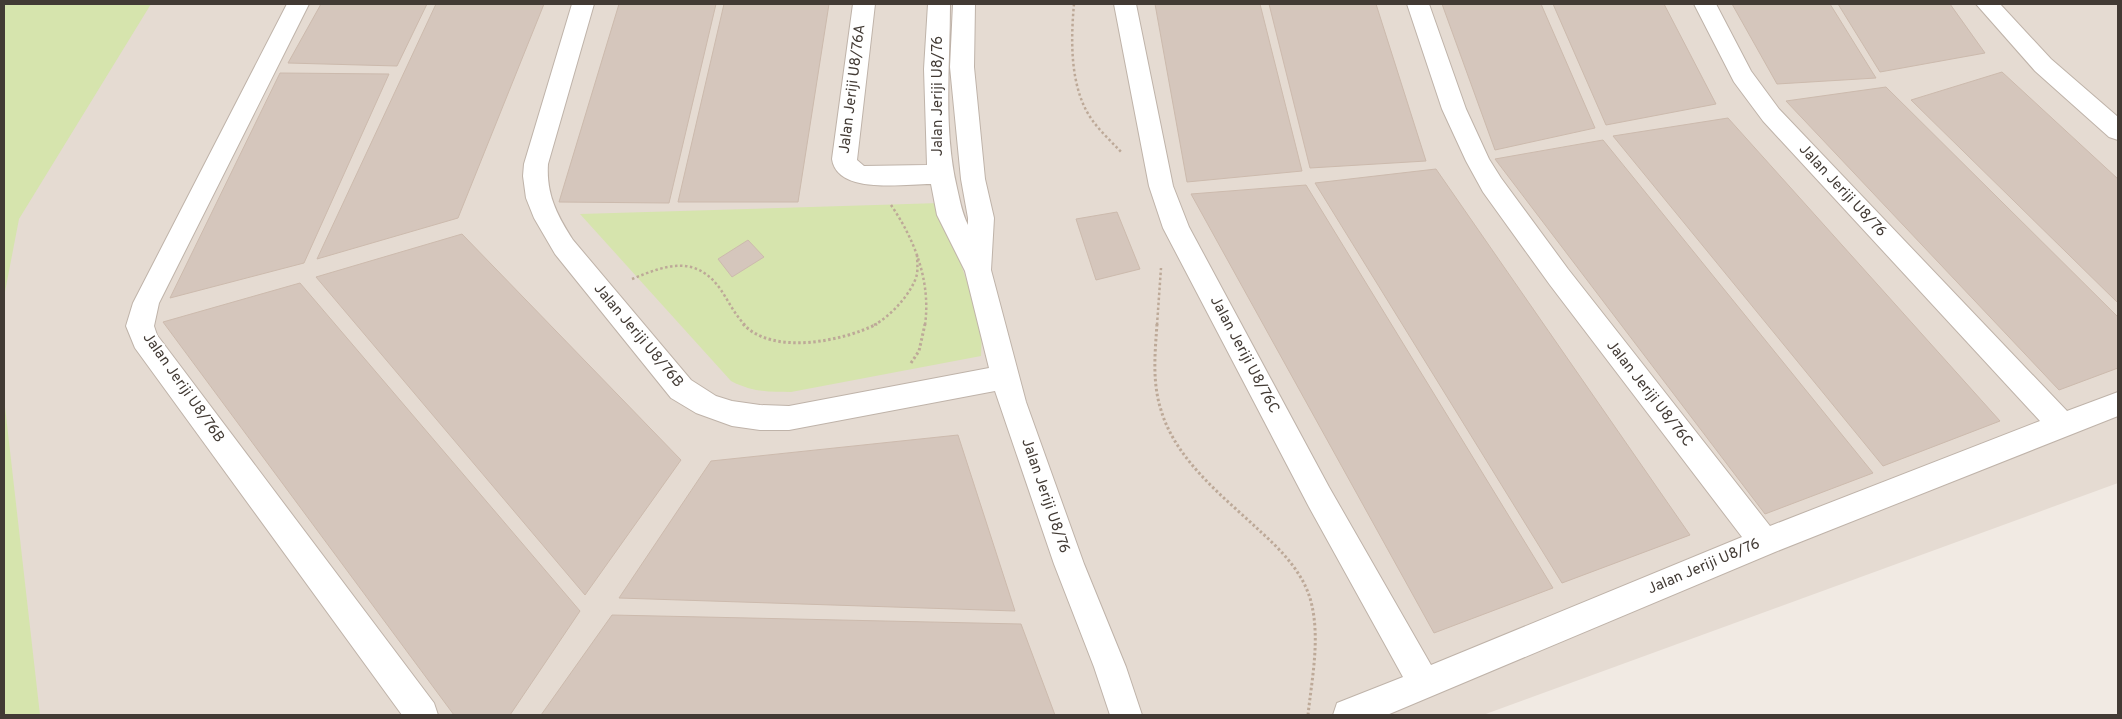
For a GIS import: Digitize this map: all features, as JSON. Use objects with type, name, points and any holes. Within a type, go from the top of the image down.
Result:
[{"type":"street","name":"Jalan Jeriji U8/76B","points":[[298,4],[146,303],[140,326],[145,340],[422,715]]},
{"type":"street","name":"Jalan Jeriji U8/76B","points":[[583,4],[536,164],[535,189],[548,222],[564,246],[681,389],[695,401],[708,407],[748,416],[789,418],[1006,376]]},
{"type":"street","name":"Jalan Jeriji U8/76A","points":[[864,4],[844,159],[845,165],[856,173],[876,176],[941,174]]},
{"type":"street","name":"Jalan Jeriji U8/76","points":[[939,4],[936,97],[938,160],[950,215],[978,271],[1012,402],[1069,564],[1110,667],[1126,715]]},
{"type":"street","name":"Jalan Jeriji U8/76","points":[[964,4],[962,68],[973,179],[981,218],[978,271]]},
{"type":"street","name":"Jalan Jeriji U8/76C","points":[[1125,4],[1162,186],[1176,228],[1319,497],[1424,683]]},
{"type":"street","name":"Jalan Jeriji U8/76C","points":[[1418,4],[1454,109],[1478,162],[1492,185],[1560,277],[1764,542]]},
{"type":"street","name":"Jalan Jeriji U8/76","points":[[1705,4],[1742,76],[1772,115],[2063,426]]},
{"type":"street","points":[[1987,4],[2042,65],[2118,131]]},
{"type":"street","name":"Jalan Jeriji U8/76","points":[[1349,715],[1764,542],[2118,404]]},
{"type":"path","points":[[1074,4],[1072,27],[1074,49],[1078,85],[1085,107],[1099,128],[1124,155]]},
{"type":"path","points":[[876,176],[888,200],[911,237],[917,254],[926,313],[924,337],[915,358],[884,400]]},
{"type":"path","points":[[604,296],[648,272],[669,266],[693,266],[708,273],[720,288],[736,317],[756,335],[775,343],[825,339],[870,329],[889,316],[903,300],[916,277],[917,254]]},
{"type":"path","points":[[1161,258],[1155,366],[1157,391],[1162,412],[1174,436],[1193,463],[1230,503],[1281,551],[1301,578],[1313,612],[1314,643],[1308,715]]},
{"type":"shaded area","points":[[4,4],[2118,4],[2118,483],[1483,715],[4,715]]},
{"type":"green space","points":[[4,4],[151,4],[19,219],[4,297]]},
{"type":"green space","points":[[940,203],[978,314],[982,332],[981,356],[791,392],[760,391],[731,381],[580,214]]},
{"type":"green space","points":[[4,398],[40,715],[4,715]]},
{"type":"building","points":[[321,4],[427,4],[397,66],[288,63]]},
{"type":"building","points":[[436,4],[544,4],[458,218],[317,259]]},
{"type":"building","points":[[619,4],[716,4],[669,203],[559,202]]},
{"type":"building","points":[[724,4],[829,4],[798,202],[678,202]]},
{"type":"building","points":[[1155,4],[1260,4],[1302,171],[1187,182]]},
{"type":"building","points":[[1269,4],[1376,4],[1426,161],[1310,168]]},
{"type":"building","points":[[1442,4],[1541,4],[1595,128],[1495,150]]},
{"type":"building","points":[[1553,4],[1664,4],[1716,104],[1606,125]]},
{"type":"building","points":[[1732,4],[1830,4],[1876,78],[1777,84]]},
{"type":"building","points":[[1838,4],[1950,4],[1985,53],[1880,72]]},
{"type":"building","points":[[2002,72],[2118,179],[2118,303],[1911,100]]},
{"type":"building","points":[[280,73],[389,74],[304,263],[170,298]]},
{"type":"building","points":[[1886,87],[2118,317],[2118,368],[2059,390],[1786,101]]},
{"type":"building","points":[[1728,118],[2000,421],[1883,466],[1613,136]]},
{"type":"building","points":[[1603,140],[1873,473],[1765,514],[1495,159]]},
{"type":"building","points":[[1436,169],[1690,535],[1562,583],[1315,183]]},
{"type":"building","points":[[1306,185],[1553,588],[1434,633],[1191,194]]},
{"type":"building","points":[[1117,212],[1140,269],[1096,280],[1076,219]]},
{"type":"building","points":[[462,234],[681,460],[585,595],[316,277]]},
{"type":"building","points":[[748,240],[764,257],[732,277],[718,259]]},
{"type":"building","points":[[300,283],[580,611],[510,715],[454,715],[163,322]]},
{"type":"building","points":[[958,435],[1015,611],[619,598],[711,461]]},
{"type":"building","points":[[612,615],[1021,624],[1055,715],[541,715]]}]
